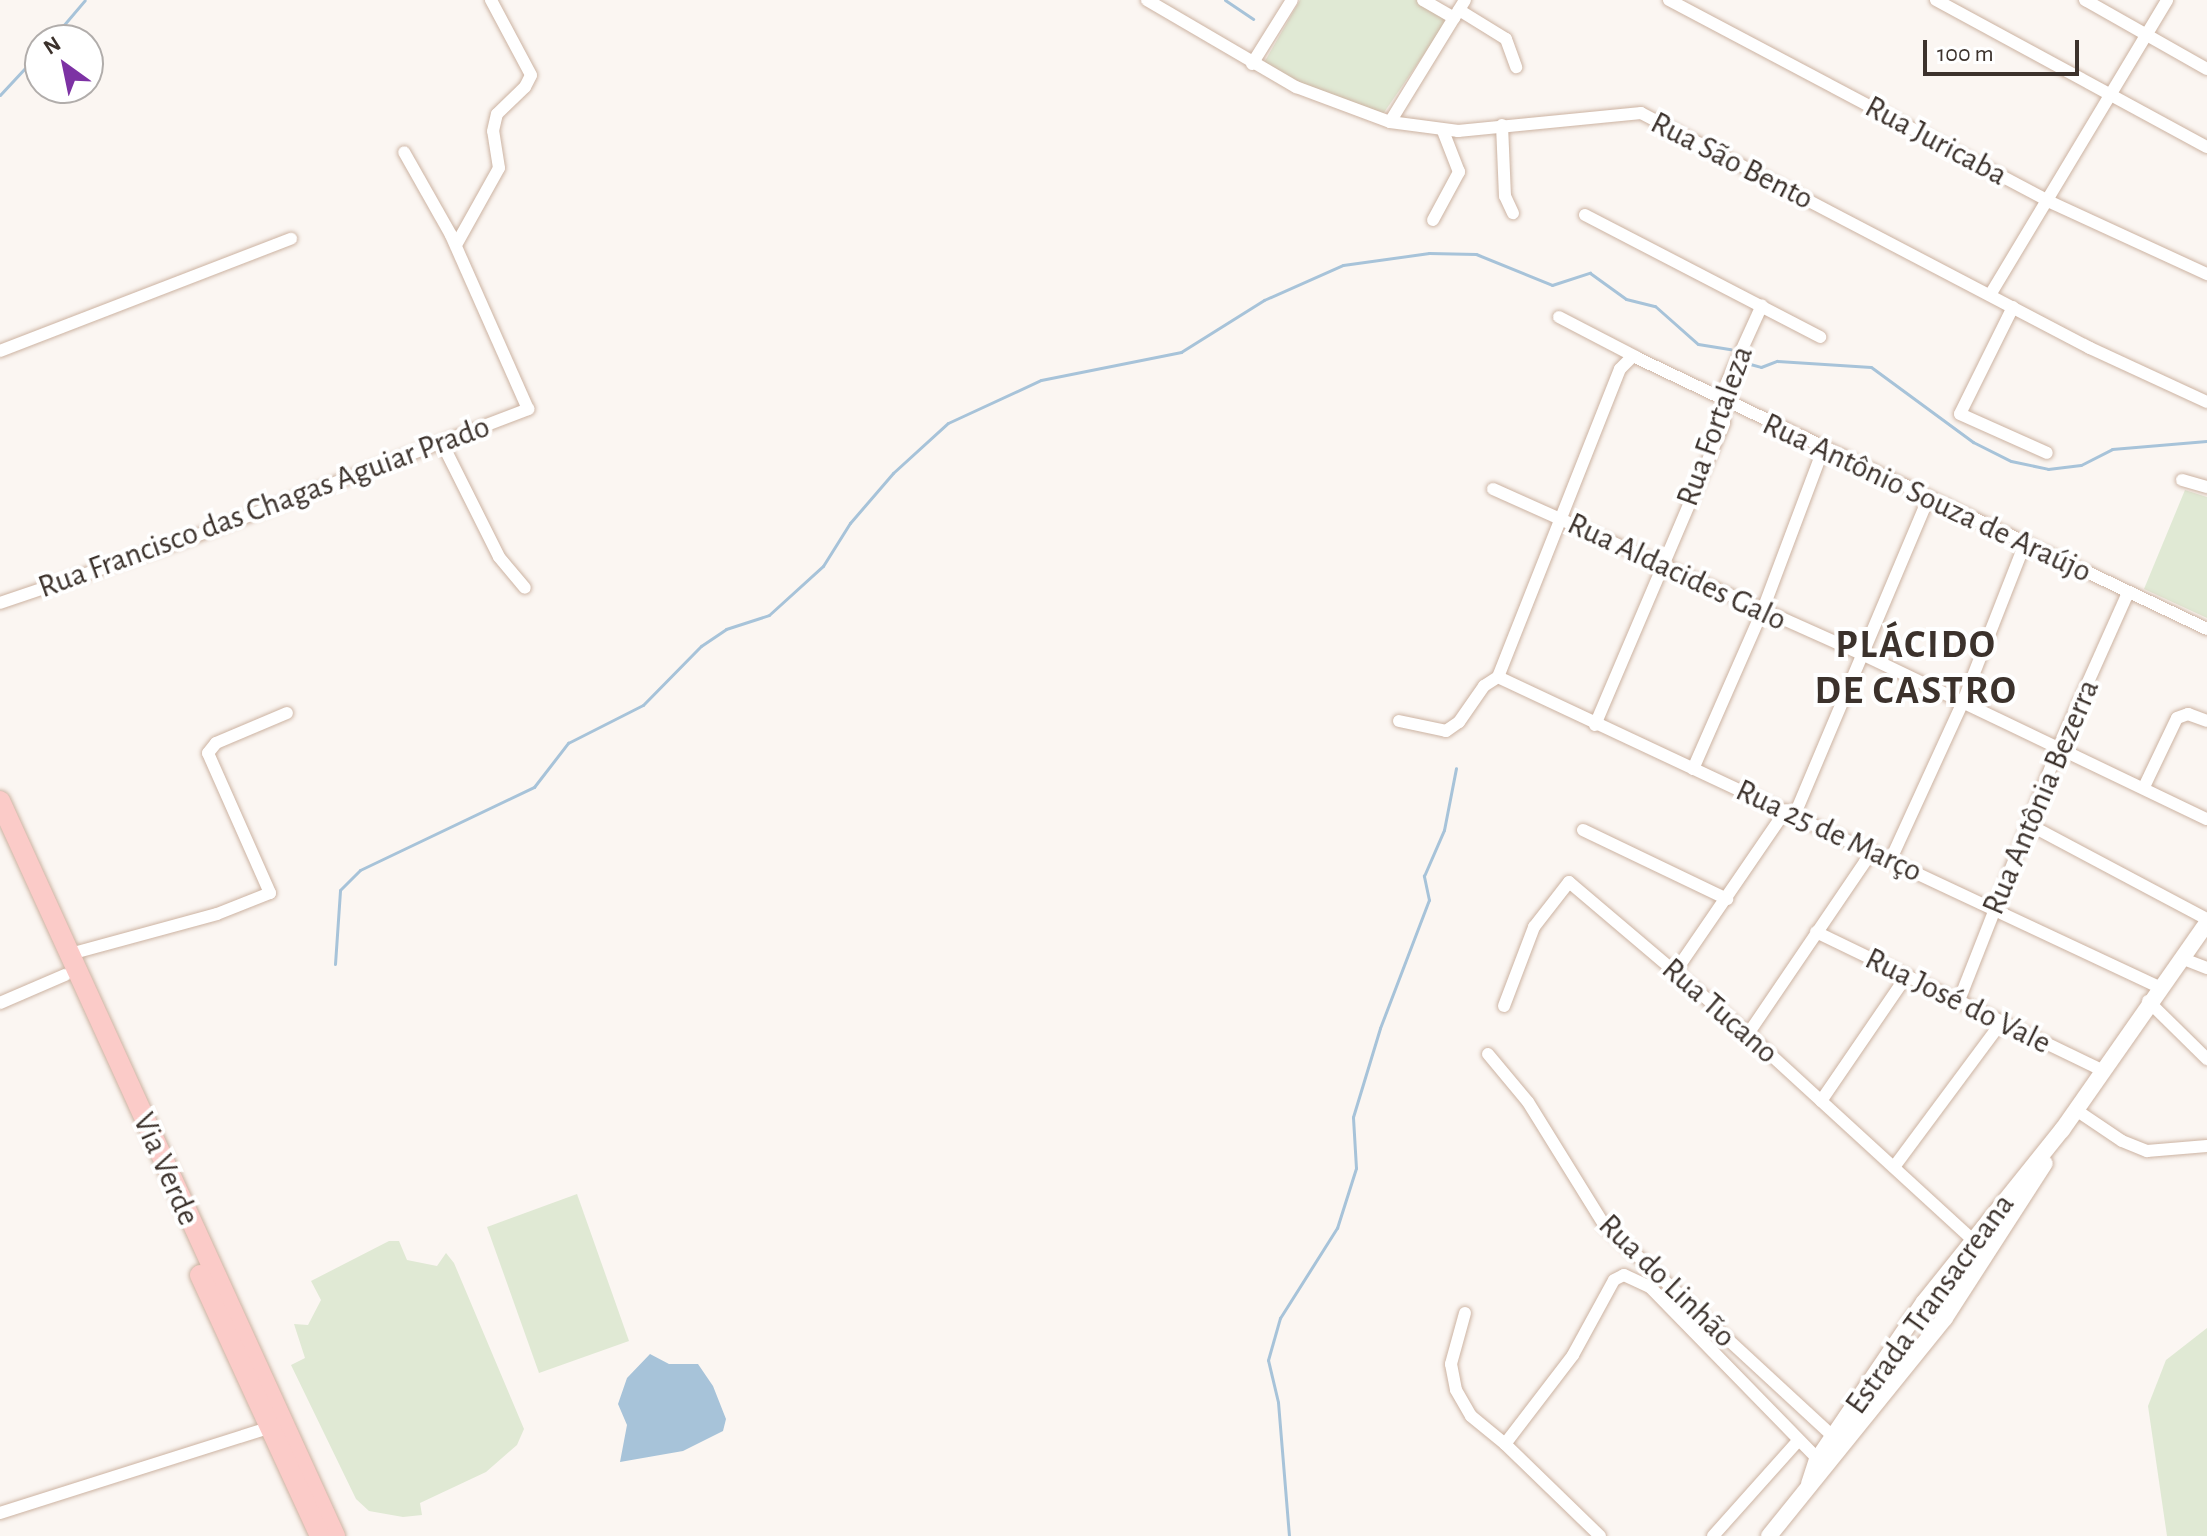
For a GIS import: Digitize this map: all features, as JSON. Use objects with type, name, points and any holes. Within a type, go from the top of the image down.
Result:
[{"type":"main road","name":"Via Verde","points":[[0,801],[276,1426],[320,1536]]},
{"type":"main road","name":"Via Verde","points":[[0,829],[276,1426],[335,1536]]},
{"type":"street","points":[[456,245],[499,168],[493,131],[497,114],[531,75],[491,0]]},
{"type":"street","name":"Rua São Bento","points":[[1147,0],[1252,64],[1343,108],[1390,122],[1443,131],[1641,113],[2013,307],[2207,402]]},
{"type":"street","points":[[1252,64],[1292,0]]},
{"type":"street","points":[[1423,0],[1460,9],[1506,39],[1516,67]]},
{"type":"street","name":"Rua Juricaba","points":[[1669,0],[2048,201],[2207,274]]},
{"type":"street","points":[[1936,0],[2207,147]]},
{"type":"street","points":[[2085,0],[2207,69]]},
{"type":"street","points":[[1990,295],[2167,0]]},
{"type":"street","points":[[1390,122],[1460,9]]},
{"type":"street","points":[[1502,125],[1505,196],[1513,213]]},
{"type":"street","points":[[1433,220],[1459,172],[1443,131]]},
{"type":"street","points":[[404,152],[456,245]]},
{"type":"street","points":[[1585,215],[1820,337]]},
{"type":"street","points":[[0,351],[291,239]]},
{"type":"street","name":"Rua Francisco das Chagas Aguiar Prado","points":[[0,603],[180,542],[528,409],[456,245]]},
{"type":"street","name":"Rua Fortaleza","points":[[1595,725],[1660,564],[1724,422],[1723,391],[1762,305]]},
{"type":"street","points":[[2013,307],[1960,414],[2047,453]]},
{"type":"street","points":[[1559,317],[1636,357]]},
{"type":"street","points":[[1399,721],[1446,731],[1498,677],[1558,518],[1622,365],[1636,357]]},
{"type":"street","name":"Rua Antônio Souza de Araújo","points":[[1636,357],[1725,403],[1929,497],[2024,546],[2207,629]]},
{"type":"street","points":[[442,443],[499,557],[525,588]]},
{"type":"street","points":[[1693,769],[1762,612],[1824,447]]},
{"type":"street","points":[[2182,480],[2207,487]]},
{"type":"street","name":"Rua Aldacides Galo","points":[[1493,489],[1762,612],[1862,654],[2207,819]]},
{"type":"street","points":[[1675,972],[1790,812],[1929,497]]},
{"type":"street","points":[[1891,859],[1962,704],[2024,546]]},
{"type":"street","name":"Rua Antônia Bezerra","points":[[1958,1003],[2059,747],[2128,593]]},
{"type":"street","name":"Rua 25 de Março","points":[[1498,677],[1595,725],[1873,850],[1994,909],[2154,994],[2207,1059]]},
{"type":"street","points":[[70,954],[266,898],[267,879],[209,749],[287,713]]},
{"type":"street","points":[[2144,787],[2177,718],[2188,714],[2207,721]]},
{"type":"street","points":[[2028,824],[2207,921]]},
{"type":"street","points":[[1583,830],[1727,899]]},
{"type":"street","points":[[1748,1034],[1873,850]]},
{"type":"street","name":"Rua Tucano","points":[[1504,1006],[1534,927],[1569,882],[1748,1034],[1972,1239]]},
{"type":"street","name":"Estrada Transacreana","points":[[1769,1536],[1839,1442],[1957,1302],[2100,1069],[2207,921]]},
{"type":"street","name":"Rua José do Vale","points":[[1816,932],[2100,1069]]},
{"type":"street","points":[[2181,958],[2207,968]]},
{"type":"street","points":[[0,1003],[65,975]]},
{"type":"street","points":[[1821,1101],[1906,977]]},
{"type":"street","points":[[1894,1167],[2001,1023]]},
{"type":"street","name":"Rua do Linhão","points":[[1488,1054],[1528,1102],[1605,1226],[1839,1442]]},
{"type":"street","points":[[2076,1110],[2122,1141],[2147,1151],[2207,1146]]},
{"type":"street","name":"Estrada Transacreana","points":[[1839,1442],[1924,1302],[2062,1130]]},
{"type":"street","points":[[1505,1444],[1526,1410],[1573,1355],[1614,1280],[1624,1275],[1642,1280],[1749,1383],[1797,1442],[1822,1464]]},
{"type":"street","points":[[1936,1287],[1957,1302]]},
{"type":"street","points":[[1924,1302],[1945,1318]]},
{"type":"street","points":[[1465,1313],[1451,1364],[1456,1390],[1471,1416],[1505,1444],[1600,1536]]},
{"type":"street","points":[[0,1513],[276,1426]]},
{"type":"street","points":[[1713,1536],[1797,1442]]},
{"type":"green space","points":[[1300,0],[1416,0],[1449,18],[1383,114],[1261,68]]},
{"type":"green space","points":[[2185,490],[2207,497],[2207,618],[2144,589]]},
{"type":"green space","points":[[577,1194],[629,1341],[539,1373],[487,1227]]},
{"type":"green space","points":[[389,1241],[399,1241],[407,1260],[437,1266],[446,1253],[454,1263],[524,1429],[517,1445],[486,1472],[420,1503],[422,1515],[403,1517],[369,1511],[356,1499],[291,1365],[305,1358],[294,1324],[308,1325],[321,1300],[311,1281]]},
{"type":"green space","points":[[2207,1328],[2207,1536],[2167,1536],[2148,1406],[2166,1360]]},
{"type":"water","points":[[650,1354],[669,1364],[698,1364],[713,1386],[726,1419],[723,1431],[683,1451],[620,1462],[627,1425],[618,1404],[627,1378]]},
{"type":"waterway","points":[[65,24],[85,0]]},
{"type":"waterway","points":[[1225,0],[1253,19]]},
{"type":"waterway","points":[[0,95],[24,69]]},
{"type":"waterway","points":[[335,964],[340,890],[360,870],[534,787],[568,743],[643,705],[701,646],[726,629],[769,615],[823,566],[850,523],[893,473],[948,423],[1041,380],[1181,352],[1264,300],[1343,265],[1429,253],[1476,254],[1552,285],[1590,273],[1626,299],[1655,306],[1698,344],[1731,349]]},
{"type":"waterway","points":[[1750,364],[1761,367],[1777,361],[1871,367],[1973,442],[2011,461],[2048,469],[2081,465],[2112,449],[2207,441]]},
{"type":"waterway","points":[[1289,1536],[1278,1402],[1268,1360],[1280,1318],[1337,1228],[1356,1168],[1353,1117],[1380,1028],[1429,900],[1424,876],[1444,830],[1456,768]]},
{"type":"district","name":"PLÁCIDO DE CASTRO","points":[[1916,668]]}]
